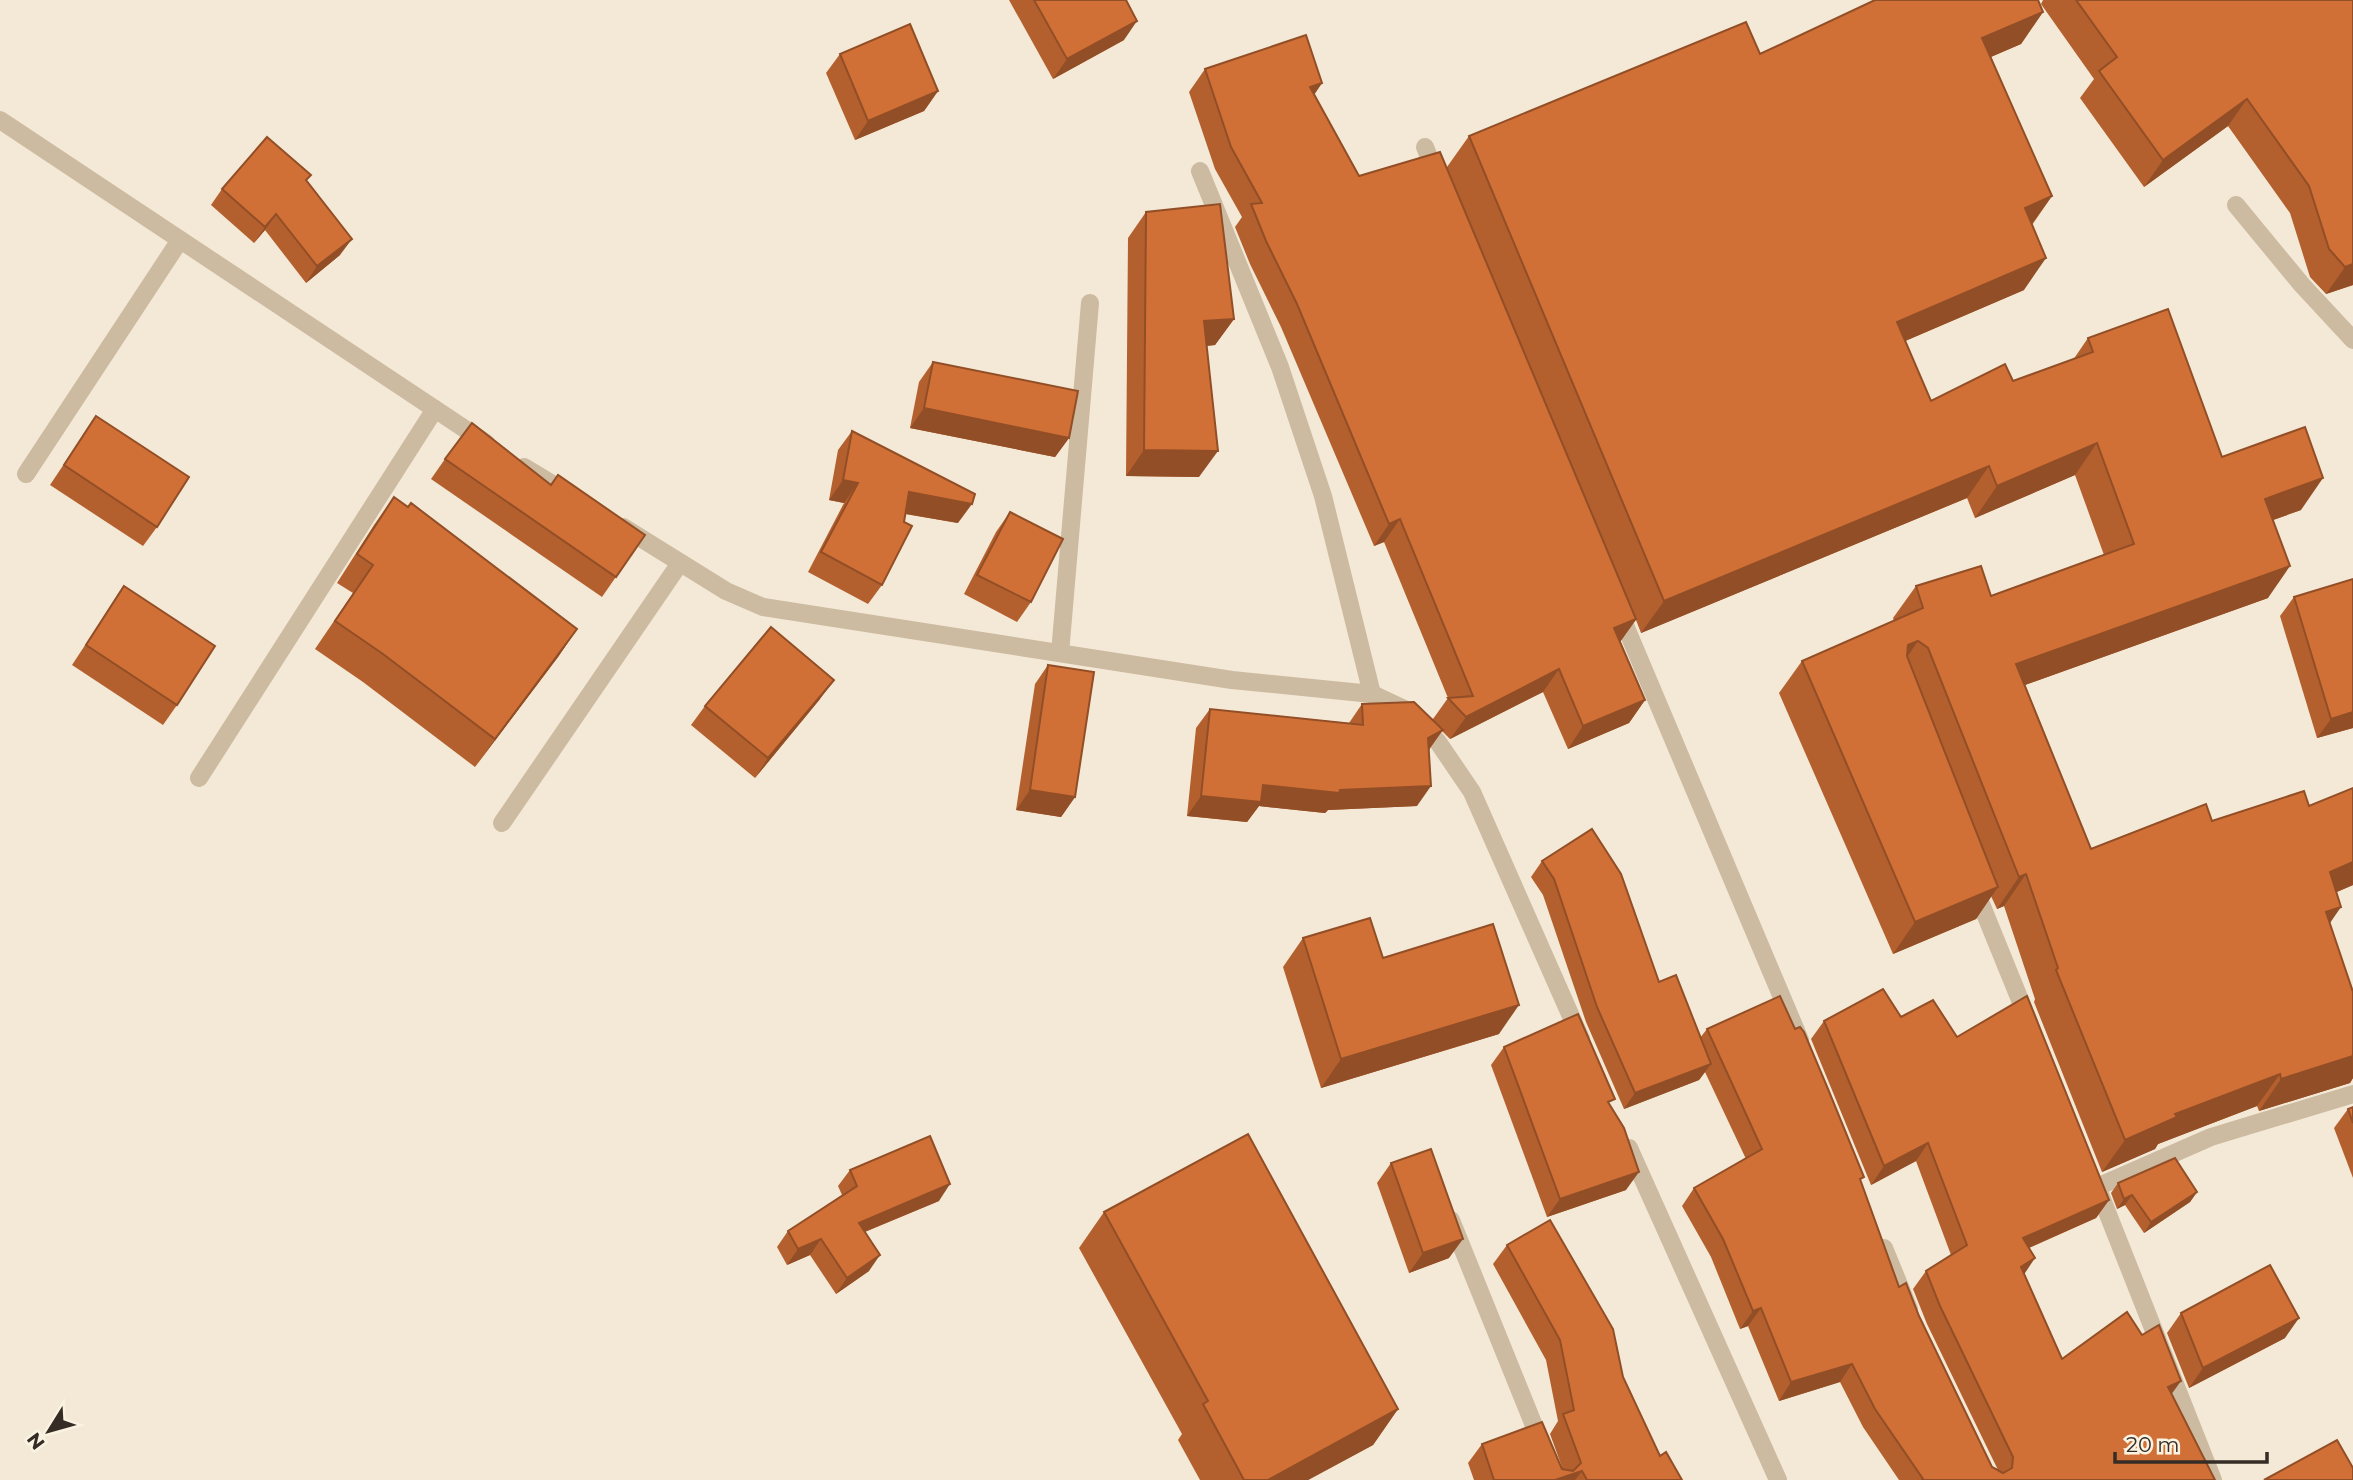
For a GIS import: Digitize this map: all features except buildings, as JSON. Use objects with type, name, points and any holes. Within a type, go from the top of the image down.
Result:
[{"type":"street","points":[[0,120],[508,457],[585,505]]},
{"type":"street","points":[[1425,148],[1441,186]]},
{"type":"street","points":[[1200,171],[1280,367],[1323,496],[1372,694]]},
{"type":"street","points":[[2236,205],[2302,285],[2353,340]]},
{"type":"street","points":[[26,474],[180,240]]},
{"type":"street","points":[[1060,653],[1090,303]]},
{"type":"street","points":[[200,778],[435,408]]},
{"type":"street","points":[[609,519],[726,591],[763,607],[1232,680],[1372,694],[1404,709],[1438,742],[1472,792],[1589,1058]]},
{"type":"street","points":[[502,823],[680,563]]},
{"type":"street","points":[[1612,594],[1805,1052]]},
{"type":"street","points":[[1968,871],[2035,1035]]},
{"type":"street","points":[[2097,1187],[2211,1137],[2353,1094]]},
{"type":"street","points":[[1623,1134],[1778,1480]]},
{"type":"street","points":[[2087,1162],[2213,1480]]},
{"type":"street","points":[[1447,1209],[1556,1480]]},
{"type":"street","points":[[1876,1228],[1917,1329]]}]
